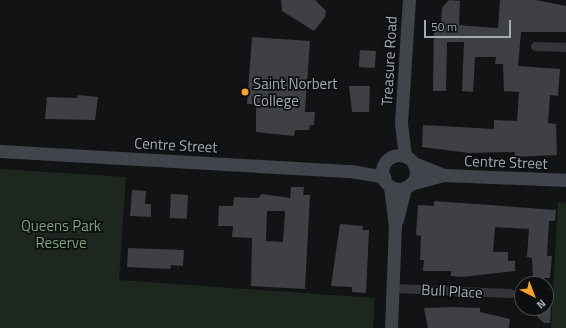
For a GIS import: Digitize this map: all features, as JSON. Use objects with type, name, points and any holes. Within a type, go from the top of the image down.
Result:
[{"type":"street","name":"Treasure Road","points":[[408,186],[416,174],[404,158],[401,124],[409,0]]},
{"type":"street","points":[[535,46],[566,47]]},
{"type":"street","name":"Centre Street","points":[[0,151],[351,171],[386,176],[408,186],[444,175],[566,180]]},
{"type":"street","points":[[391,328],[394,288],[395,225],[386,176],[404,158]]},
{"type":"street","name":"Centre Street","points":[[404,158],[444,175]]},
{"type":"street","points":[[395,225],[408,186]]},
{"type":"street","name":"Bull Place","points":[[394,288],[510,294]]},
{"type":"green space","name":"Queens Park Reserve","points":[[0,169],[126,177],[119,280],[375,298],[373,328],[0,328]]},
{"type":"green space","points":[[558,202],[566,203],[566,328],[551,328],[552,316],[554,316],[554,276]]},
{"type":"building","points":[[281,0],[315,0],[326,11],[325,17],[314,31],[282,11]]},
{"type":"building","points":[[449,0],[460,1],[459,25],[498,28],[500,0],[536,0],[566,6],[566,32],[521,32],[518,66],[560,69],[558,96],[550,95],[548,123],[556,124],[557,155],[514,157],[515,152],[469,153],[422,147],[423,125],[494,129],[494,120],[517,121],[519,92],[504,91],[503,64],[495,64],[496,57],[475,57],[473,92],[462,91],[464,42],[447,42],[446,91],[433,91],[434,25],[441,25],[442,8]]},
{"type":"building","points":[[252,37],[310,41],[305,112],[315,112],[314,125],[310,125],[309,130],[295,130],[294,136],[256,132],[256,104],[247,104]]},
{"type":"building","points":[[360,50],[376,51],[375,68],[359,67]]},
{"type":"building","points":[[349,86],[370,86],[369,112],[352,112]]},
{"type":"building","points":[[78,95],[98,97],[95,120],[45,119],[47,97],[77,98]]},
{"type":"building","points":[[291,187],[304,187],[303,195],[310,195],[305,289],[251,286],[252,238],[232,237],[233,226],[218,226],[219,206],[233,206],[234,197],[258,198],[262,194],[290,198]],"holes":[[[267,211],[285,211],[283,242],[266,241]]]},
{"type":"building","points":[[132,190],[146,191],[145,204],[151,204],[151,217],[130,216]]},
{"type":"building","points":[[171,194],[188,195],[187,219],[170,218]]},
{"type":"building","points":[[434,201],[556,210],[555,221],[549,221],[547,256],[552,256],[550,276],[533,276],[532,258],[527,257],[529,229],[495,227],[493,252],[508,252],[508,261],[515,261],[515,271],[462,277],[451,276],[451,271],[423,271],[424,260],[420,260],[421,236],[416,235],[418,205],[434,206]]},
{"type":"building","points":[[340,224],[363,226],[362,230],[369,230],[366,293],[352,292],[352,287],[331,286]]},
{"type":"building","points":[[128,248],[184,250],[183,266],[171,265],[170,269],[127,267]]},
{"type":"building","points":[[424,308],[480,308],[480,312],[510,319],[509,328],[428,328]]},
{"type":"building","points":[[537,316],[550,316],[550,323],[544,323]]},
{"type":"place","name":"Saint Norbert College","points":[[245,92]]}]
